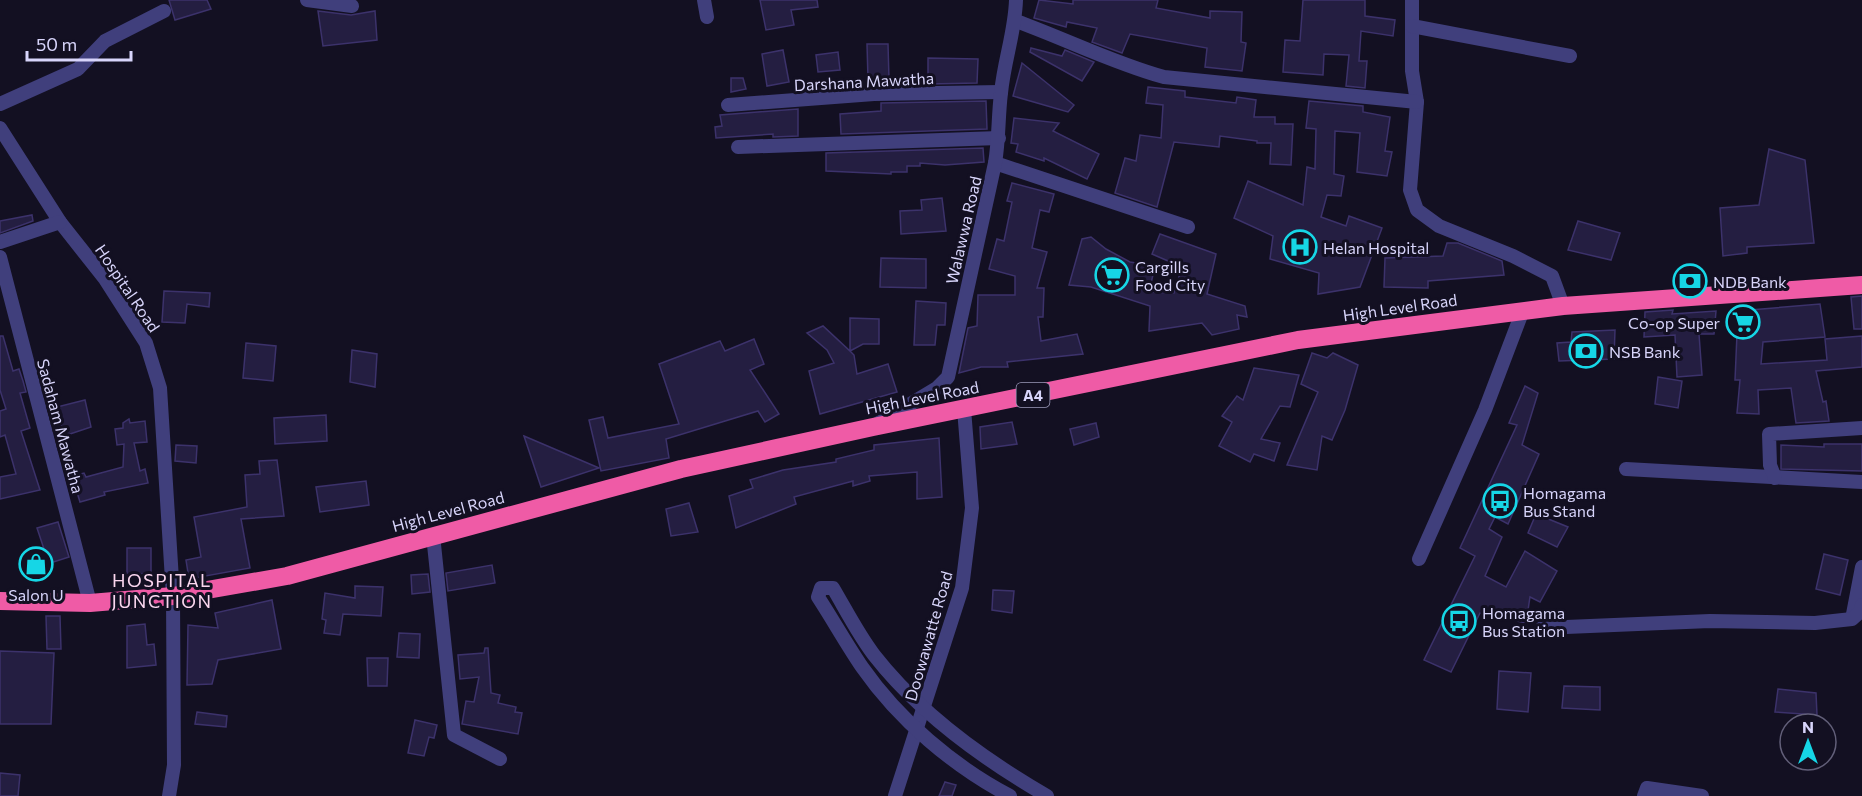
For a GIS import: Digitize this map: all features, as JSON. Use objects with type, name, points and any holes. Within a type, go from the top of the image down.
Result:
[{"type":"highway","name":"High Level Road","points":[[0,602],[90,603],[173,597],[287,576],[681,469],[873,427],[1298,340],[1563,306],[1862,285]]},
{"type":"street","points":[[307,0],[352,6]]},
{"type":"street","points":[[704,0],[707,16]]},
{"type":"street","name":"Walawwa Road","points":[[873,427],[937,388],[948,377],[995,164],[999,138],[1001,92],[1016,21],[1016,0]]},
{"type":"street","points":[[1412,0],[1412,71],[1417,102],[1410,190],[1417,210],[1439,226],[1513,256],[1552,276],[1563,306]]},
{"type":"street","points":[[0,104],[78,69],[105,41],[164,11]]},
{"type":"street","points":[[1016,21],[1060,37],[1128,68],[1164,77],[1417,102]]},
{"type":"street","points":[[1412,26],[1570,56]]},
{"type":"street","name":"Darshana Mawatha","points":[[728,105],[874,94],[1001,92]]},
{"type":"street","name":"Hospital Road","points":[[0,128],[60,222],[105,279],[147,343],[160,388],[173,597],[174,765],[169,796]]},
{"type":"street","points":[[738,147],[999,138]]},
{"type":"street","points":[[995,164],[1188,227]]},
{"type":"street","points":[[0,242],[60,222]]},
{"type":"street","name":"Sadaham Mawatha","points":[[0,257],[90,603]]},
{"type":"street","points":[[1419,559],[1485,410],[1522,310]]},
{"type":"street","name":"Doowawatte Road","points":[[895,796],[962,588],[972,508],[964,409]]},
{"type":"street","points":[[1775,478],[1770,465],[1769,434],[1862,428]]},
{"type":"street","points":[[1626,468],[1862,482]]},
{"type":"street","points":[[433,535],[454,735],[500,759]]},
{"type":"street","points":[[1852,619],[1862,567]]},
{"type":"street","points":[[1010,796],[989,785],[916,730],[863,668],[818,597],[821,588],[833,588],[874,654],[924,709],[1000,768],[1047,796]]},
{"type":"street","points":[[1542,628],[1710,621],[1815,623],[1852,619],[1861,611],[1862,605]]},
{"type":"street","points":[[1644,796],[1647,788],[1702,796]]},
{"type":"building","points":[[169,0],[207,0],[211,9],[175,20]]},
{"type":"building","points":[[760,0],[817,0],[818,7],[791,10],[794,25],[766,30]]},
{"type":"building","points":[[1039,0],[1073,4],[1073,0],[1158,0],[1156,8],[1210,18],[1210,11],[1242,12],[1241,42],[1246,43],[1242,71],[1205,67],[1207,48],[1130,34],[1122,53],[1092,42],[1097,28],[1067,22],[1066,27],[1034,18]]},
{"type":"building","points":[[1303,0],[1365,0],[1365,16],[1395,20],[1393,36],[1361,31],[1359,61],[1367,61],[1365,88],[1346,86],[1349,55],[1324,54],[1323,75],[1283,72],[1285,40],[1300,41]]},
{"type":"building","points":[[318,11],[351,15],[375,11],[377,40],[323,46]]},
{"type":"building","points":[[867,44],[888,44],[889,79],[868,79]]},
{"type":"building","points":[[1031,48],[1062,56],[1065,50],[1094,62],[1082,81],[1030,52]]},
{"type":"building","points":[[783,50],[789,82],[767,86],[762,54]]},
{"type":"building","points":[[838,52],[840,70],[818,72],[816,55]]},
{"type":"building","points":[[928,58],[978,59],[977,83],[928,84]]},
{"type":"building","points":[[1022,63],[1074,105],[1068,112],[1013,96]]},
{"type":"building","points":[[731,78],[743,78],[746,89],[731,92]]},
{"type":"building","points":[[1148,87],[1185,91],[1185,97],[1236,103],[1237,97],[1256,100],[1254,117],[1275,117],[1275,124],[1293,124],[1291,165],[1270,164],[1271,143],[1257,143],[1257,141],[1220,136],[1219,147],[1174,142],[1157,207],[1115,193],[1125,158],[1136,161],[1140,135],[1161,138],[1163,105],[1146,103]]},
{"type":"building","points":[[986,101],[987,129],[841,134],[840,114],[881,111],[881,103]]},
{"type":"building","points":[[1309,101],[1363,106],[1363,112],[1390,117],[1385,151],[1392,152],[1387,176],[1357,172],[1360,133],[1335,131],[1334,174],[1344,176],[1341,196],[1327,195],[1321,217],[1346,226],[1349,216],[1382,228],[1360,287],[1318,294],[1319,273],[1270,259],[1273,236],[1234,218],[1248,181],[1303,205],[1307,167],[1315,169],[1316,129],[1306,128]]},
{"type":"building","points":[[798,109],[798,136],[773,137],[773,134],[716,138],[715,127],[722,126],[720,115]]},
{"type":"building","points":[[1014,118],[1059,123],[1053,131],[1099,154],[1087,179],[1044,158],[1044,161],[1016,152],[1018,144],[1011,143]]},
{"type":"building","points":[[983,148],[984,162],[945,165],[920,163],[920,166],[907,166],[907,172],[891,172],[891,174],[826,171],[826,153]]},
{"type":"building","points":[[1769,149],[1805,160],[1814,243],[1747,247],[1747,253],[1723,256],[1720,208],[1759,205]]},
{"type":"building","points":[[1012,183],[1054,194],[1049,212],[1040,210],[1032,248],[1047,252],[1037,288],[1044,288],[1043,317],[1038,317],[1041,341],[1077,334],[1083,354],[1007,362],[1008,367],[981,367],[959,373],[968,328],[977,326],[978,295],[1015,295],[1015,276],[989,269],[997,239],[1004,241],[1012,202],[1007,201]]},
{"type":"building","points":[[942,198],[946,231],[901,234],[900,211],[922,210],[921,200]]},
{"type":"building","points":[[32,215],[33,221],[0,233],[0,221]]},
{"type":"building","points":[[1578,221],[1620,233],[1611,260],[1568,250]]},
{"type":"building","points":[[1160,234],[1216,254],[1207,294],[1245,306],[1247,317],[1237,315],[1239,329],[1212,335],[1202,323],[1149,331],[1150,306],[1091,287],[1069,285],[1082,239],[1091,237],[1106,249],[1130,262],[1155,266],[1149,292],[1174,293],[1182,267],[1152,254]]},
{"type":"building","points":[[1447,243],[1458,243],[1502,261],[1504,275],[1428,281],[1428,288],[1384,287],[1385,258],[1443,256]]},
{"type":"building","points":[[881,258],[926,259],[926,288],[880,287]]},
{"type":"building","points":[[164,291],[210,293],[209,307],[187,304],[185,323],[162,322]]},
{"type":"building","points":[[1862,296],[1862,329],[1854,329],[1851,297]]},
{"type":"building","points":[[916,301],[946,303],[945,325],[937,325],[935,345],[914,345]]},
{"type":"building","points":[[1820,304],[1825,337],[1763,342],[1761,364],[1827,360],[1825,339],[1862,336],[1862,367],[1816,371],[1823,402],[1826,401],[1829,421],[1796,423],[1791,388],[1758,390],[1759,414],[1737,413],[1740,380],[1735,380],[1738,311]]},
{"type":"building","points":[[1673,310],[1672,314],[1716,311],[1714,334],[1699,334],[1702,375],[1677,377],[1675,335],[1644,337],[1645,312]]},
{"type":"building","points":[[850,318],[879,319],[879,344],[863,344],[850,351]]},
{"type":"building","points":[[823,326],[854,355],[857,374],[888,364],[897,392],[820,414],[809,371],[834,363],[827,350],[807,333]]},
{"type":"building","name":"NSB Bank","points":[[1615,330],[1614,359],[1559,361],[1557,343],[1571,342],[1572,332]]},
{"type":"building","points":[[0,336],[3,336],[13,371],[19,369],[26,392],[20,393],[30,428],[21,431],[40,490],[0,499],[0,477],[16,474],[5,435],[0,437],[0,411],[6,409],[0,390]]},
{"type":"building","points":[[754,339],[764,364],[750,370],[779,414],[765,422],[758,411],[666,439],[669,458],[601,471],[589,420],[603,417],[608,438],[679,424],[659,364],[720,341],[725,351]]},
{"type":"building","points":[[246,343],[276,346],[273,381],[243,378]]},
{"type":"building","points":[[352,350],[377,354],[375,387],[350,382]]},
{"type":"building","points":[[1312,353],[1327,358],[1333,353],[1358,365],[1345,410],[1332,440],[1322,436],[1317,470],[1287,465],[1318,392],[1301,384]]},
{"type":"building","points":[[1254,368],[1299,375],[1290,407],[1280,406],[1261,439],[1280,443],[1274,461],[1254,454],[1250,462],[1219,446],[1232,422],[1222,416],[1237,396],[1243,400]]},
{"type":"building","points":[[1658,377],[1682,381],[1678,408],[1655,404]]},
{"type":"building","points":[[1525,386],[1538,393],[1522,445],[1539,454],[1508,524],[1495,517],[1489,529],[1502,537],[1485,576],[1506,587],[1525,551],[1557,571],[1540,602],[1530,597],[1526,623],[1480,613],[1451,672],[1424,660],[1475,556],[1460,548],[1517,425],[1509,423]]},
{"type":"building","points":[[85,400],[91,427],[64,436],[57,407]]},
{"type":"building","points":[[326,415],[327,441],[275,444],[274,418]]},
{"type":"building","points":[[129,419],[130,423],[145,421],[147,442],[134,443],[140,471],[145,469],[148,483],[104,492],[105,495],[80,502],[72,476],[84,473],[86,477],[123,467],[124,444],[117,445],[115,429],[123,428],[123,423]]},
{"type":"building","points":[[1012,422],[1017,444],[981,449],[980,427]]},
{"type":"building","points":[[1096,423],[1099,437],[1074,445],[1070,429]]},
{"type":"building","points":[[524,436],[599,468],[541,487]]},
{"type":"building","points":[[939,438],[942,497],[917,499],[917,472],[869,476],[870,481],[853,486],[853,481],[794,497],[796,504],[736,528],[729,496],[753,488],[750,480],[783,470],[836,462],[836,459],[874,450],[874,445]]},
{"type":"building","points":[[1824,444],[1862,444],[1862,471],[1781,469],[1781,445],[1824,447]]},
{"type":"building","points":[[176,445],[197,446],[196,463],[175,461]]},
{"type":"building","points":[[277,460],[284,516],[241,519],[250,568],[189,579],[186,560],[201,557],[194,517],[247,507],[245,475],[260,474],[259,461]]},
{"type":"building","points":[[366,481],[369,505],[320,512],[316,487]]},
{"type":"building","points":[[689,503],[698,532],[671,536],[666,509]]},
{"type":"building","points":[[1536,514],[1568,527],[1557,547],[1528,533]]},
{"type":"building","points":[[58,522],[69,557],[44,565],[46,577],[30,578],[28,550],[44,549],[37,528]]},
{"type":"building","points":[[127,548],[151,548],[151,574],[127,574]]},
{"type":"building","points":[[1824,554],[1848,560],[1840,595],[1816,589]]},
{"type":"building","points":[[492,565],[495,583],[448,591],[446,573]]},
{"type":"building","points":[[428,574],[430,592],[412,594],[411,575]]},
{"type":"building","points":[[355,586],[383,587],[381,616],[343,614],[340,635],[324,633],[326,620],[322,619],[325,593],[355,598]]},
{"type":"building","points":[[993,590],[1014,591],[1012,613],[992,610]]},
{"type":"building","points":[[272,600],[281,649],[218,660],[212,684],[187,685],[188,625],[218,628],[215,613]]},
{"type":"building","points":[[46,616],[60,616],[61,649],[47,649]]},
{"type":"building","points":[[145,624],[147,645],[154,644],[156,665],[127,668],[127,626]]},
{"type":"building","points":[[399,633],[420,634],[419,658],[397,657]]},
{"type":"building","points":[[485,648],[488,648],[491,693],[500,695],[498,703],[516,707],[515,712],[522,713],[518,734],[462,724],[466,701],[474,702],[479,677],[460,679],[458,655],[484,653]]},
{"type":"building","points":[[0,651],[54,653],[51,724],[0,724]]},
{"type":"building","points":[[367,658],[388,658],[387,686],[368,686]]},
{"type":"building","points":[[1499,671],[1531,673],[1528,712],[1497,709]]},
{"type":"building","points":[[1564,686],[1600,687],[1600,710],[1562,708]]},
{"type":"building","points":[[1778,689],[1816,693],[1817,712],[1775,712]]},
{"type":"building","points":[[197,712],[227,716],[226,727],[195,724]]},
{"type":"building","points":[[415,720],[437,725],[434,738],[429,737],[424,756],[408,753]]},
{"type":"building","points":[[0,773],[20,775],[18,796],[0,796]]},
{"type":"building","points":[[945,782],[956,785],[952,796],[939,796]]},
{"type":"place","name":"Helan Hospital","points":[[1300,247]]},
{"type":"place","name":"Cargills Food City","points":[[1112,275]]},
{"type":"place","name":"NDB Bank","points":[[1690,281]]},
{"type":"place","name":"Co-op Super","points":[[1743,322]]},
{"type":"place","name":"NSB Bank","points":[[1586,351]]},
{"type":"place","name":"Homagama Bus Stand","points":[[1500,501]]},
{"type":"place","name":"Salon U","points":[[36,564]]},
{"type":"place","name":"Homagama Bus Station","points":[[1459,621]]},
{"type":"district","name":"HOSPITAL JUNCTION","points":[[162,590]]}]
